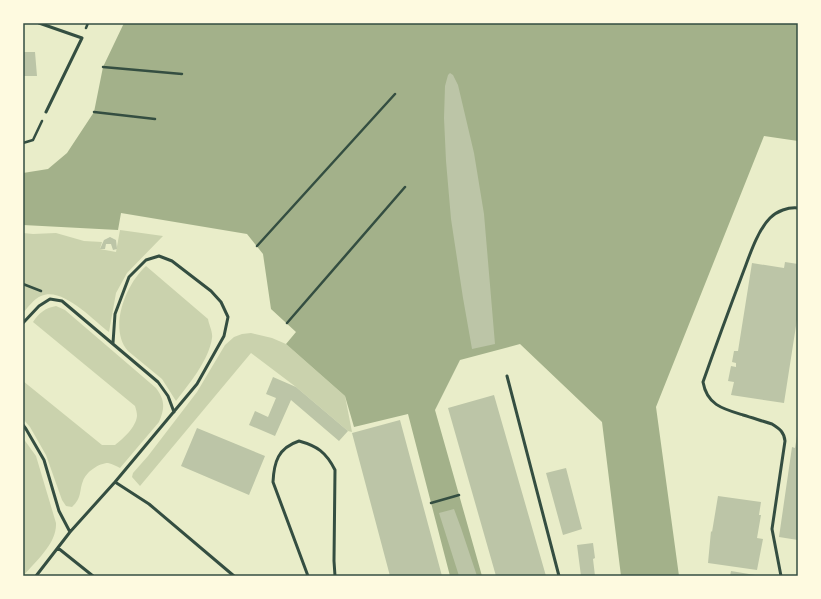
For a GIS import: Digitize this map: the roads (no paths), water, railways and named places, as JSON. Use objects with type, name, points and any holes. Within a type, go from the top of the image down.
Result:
[{"type":"lane","points":[[39,23],[82,38],[46,112]]},
{"type":"lane","points":[[781,576],[772,529],[785,441],[784,434],[779,428],[772,424],[720,409],[712,402],[704,390],[703,382],[729,308],[750,255],[765,224],[771,217],[782,210],[798,208]]},
{"type":"lane","points":[[36,576],[70,532],[116,482],[197,384],[224,336],[228,317],[221,302],[211,291],[172,261],[159,256],[146,260],[129,277],[115,314],[113,343]]},
{"type":"lane","points":[[23,323],[39,306],[50,299],[62,301],[158,382],[168,396],[174,412]]},
{"type":"lane","points":[[507,376],[559,576]]},
{"type":"lane","points":[[23,425],[44,460],[60,511],[70,532]]},
{"type":"lane","points":[[308,576],[273,482],[274,469],[284,448],[298,441],[314,446],[330,459],[335,470],[335,576]]},
{"type":"lane","points":[[116,482],[149,504],[234,576]]},
{"type":"lane","points":[[58,548],[92,576]]}]
